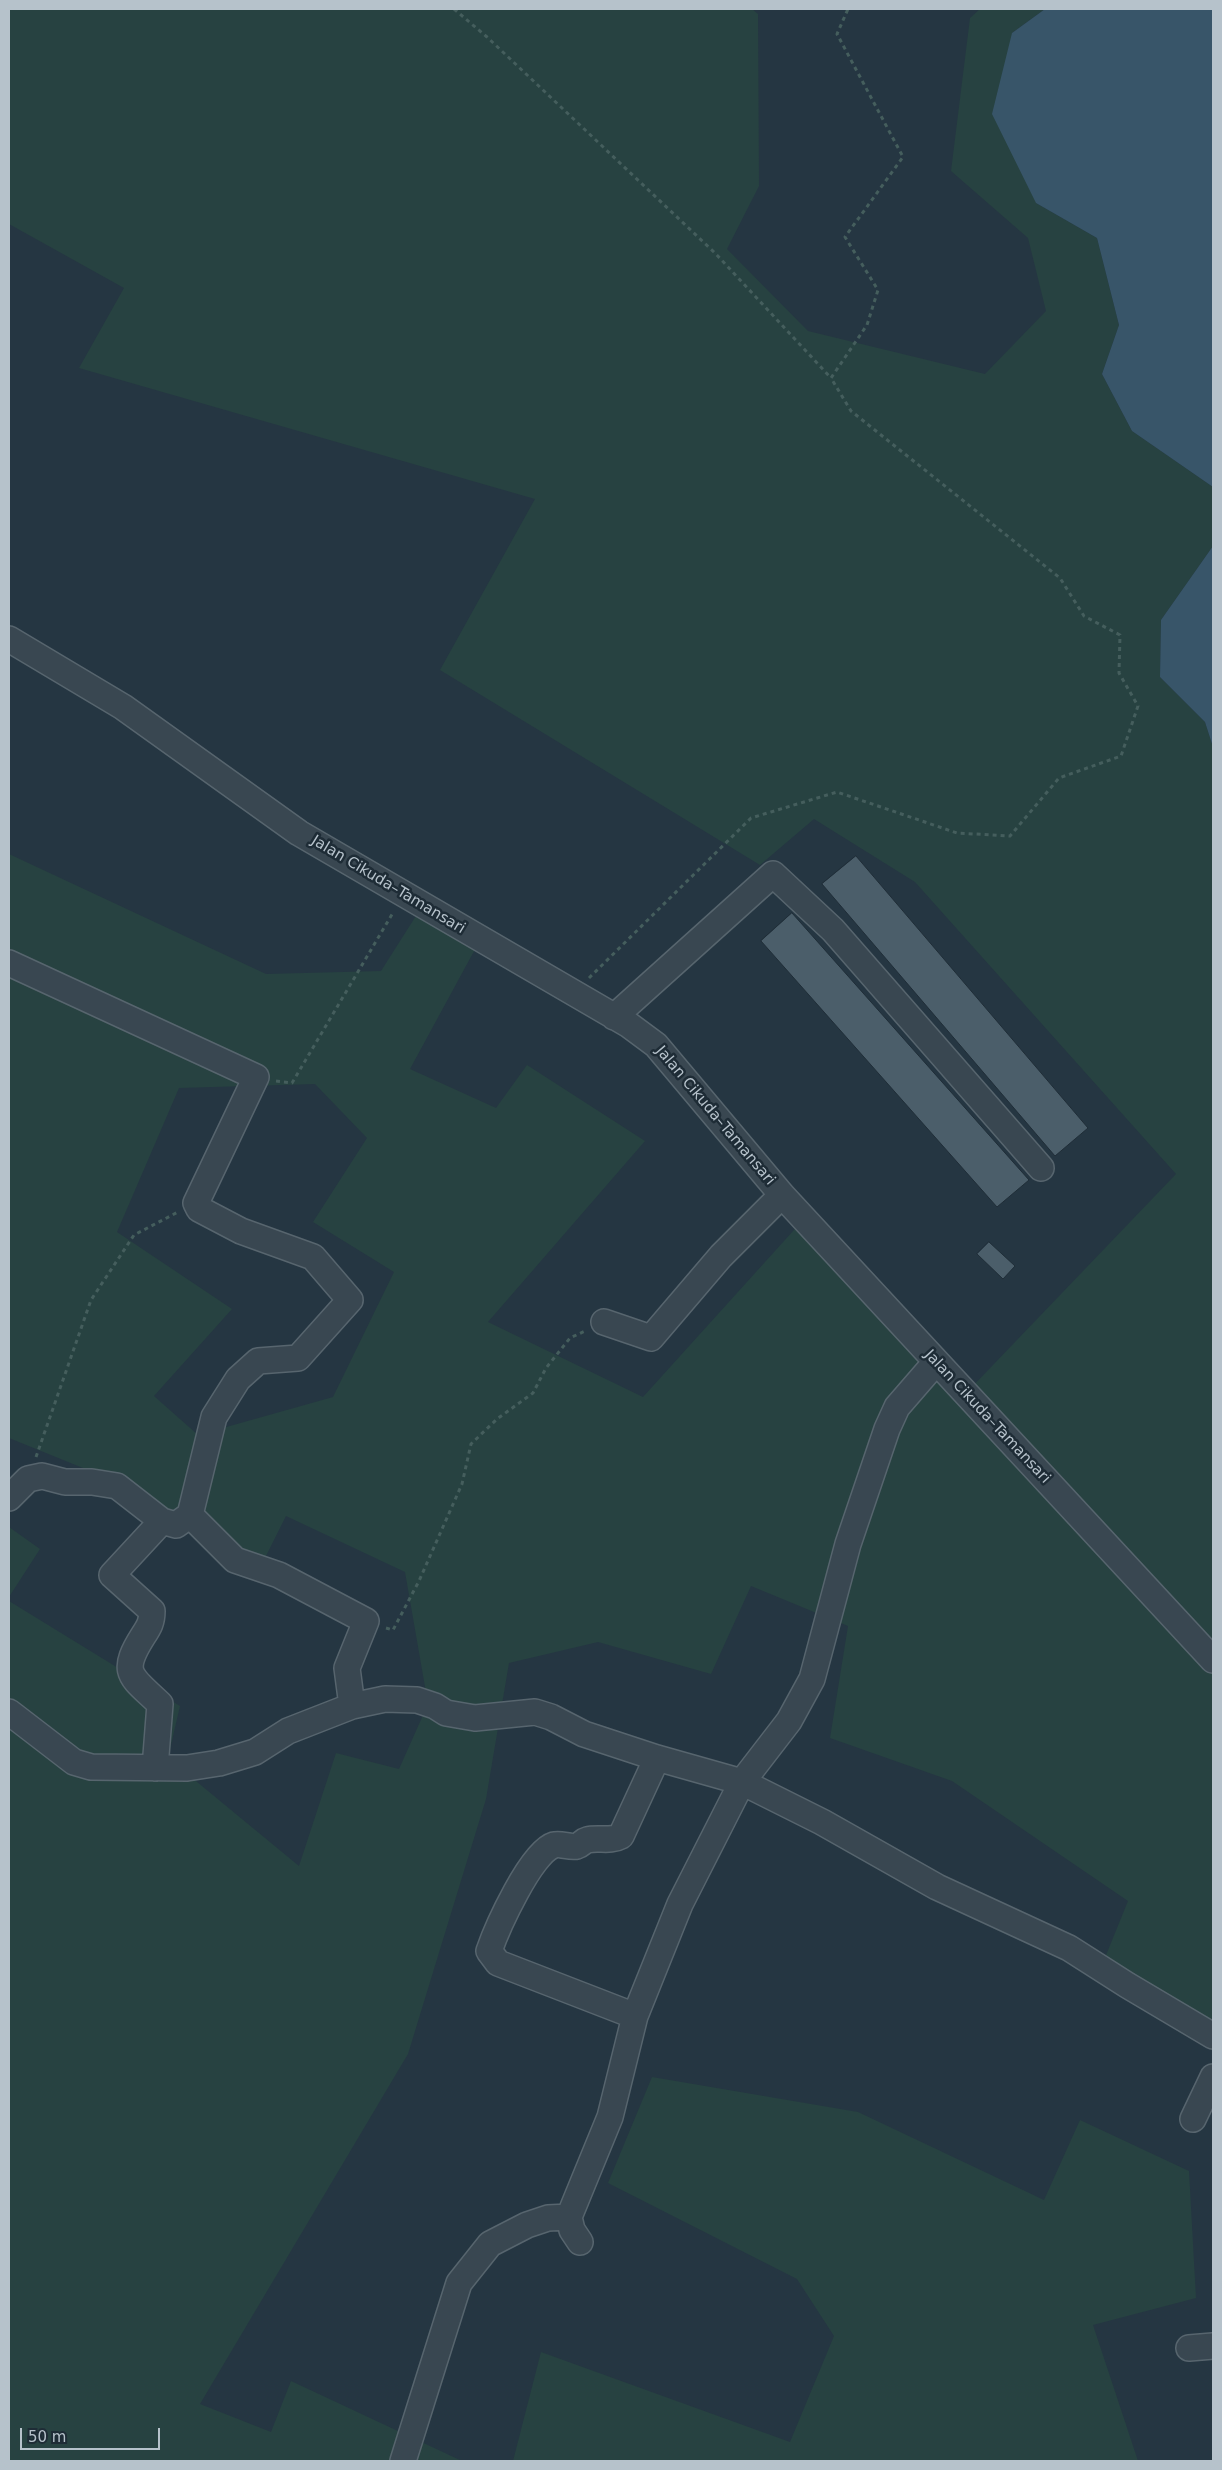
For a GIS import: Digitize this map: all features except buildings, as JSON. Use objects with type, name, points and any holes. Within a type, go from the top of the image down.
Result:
[{"type":"street","name":"Jalan Cikuda–Tamansari","points":[[9,639],[123,707],[299,833],[614,1017],[656,1045],[782,1195],[1213,1660]]},
{"type":"street","points":[[614,1017],[774,874],[833,930],[1041,1168]]},
{"type":"street","points":[[9,963],[256,1077],[196,1203],[199,1209],[241,1231],[313,1256],[350,1300],[298,1358],[258,1361],[238,1378],[214,1417],[190,1515],[176,1525],[162,1521],[116,1486],[92,1482],[65,1482],[42,1476],[28,1479],[9,1498]]},
{"type":"street","points":[[604,1322],[652,1338],[721,1256],[782,1195]]},
{"type":"street","points":[[580,2242],[572,2230],[569,2217],[610,2117],[635,2016],[680,1904],[742,1782],[789,1721],[812,1679],[848,1544],[887,1429],[898,1407],[936,1362]]},
{"type":"street","points":[[190,1515],[235,1560],[279,1575],[366,1621],[347,1668],[352,1706]]},
{"type":"street","points":[[155,1768],[160,1704],[134,1679],[129,1669],[131,1655],[152,1621],[152,1611],[112,1575],[162,1521]]},
{"type":"street","points":[[9,1712],[74,1762],[91,1767],[187,1768],[219,1763],[255,1752],[288,1731],[352,1706],[385,1699],[417,1700],[435,1706],[446,1713],[474,1718],[535,1712],[552,1717],[584,1734],[657,1758],[742,1782],[822,1822],[937,1887],[1069,1948],[1213,2036]]},
{"type":"street","points":[[635,2016],[498,1963],[489,1951],[497,1927],[526,1876],[546,1850],[555,1845],[577,1846],[587,1840],[616,1839],[621,1836],[657,1758]]},
{"type":"street","points":[[1193,2119],[1213,2077]]},
{"type":"street","points":[[403,2461],[459,2283],[490,2244],[527,2224],[548,2218],[569,2217]]},
{"type":"path","points":[[454,9],[487,37],[715,253],[831,378],[851,411],[1060,578],[1084,616],[1120,634],[1119,673],[1138,706],[1122,756],[1059,778],[1010,836],[957,833],[837,792],[751,818],[573,994]]},
{"type":"path","points":[[831,378],[867,325],[878,290],[845,237],[903,157],[837,34],[848,9]]},
{"type":"path","points":[[256,1077],[292,1083],[404,894]]},
{"type":"path","points":[[28,1479],[91,1300],[134,1235],[196,1203]]},
{"type":"path","points":[[366,1621],[393,1630],[419,1581],[462,1484],[471,1444],[497,1419],[533,1393],[546,1368],[570,1338],[604,1322]]},
{"type":"green space","points":[[9,9],[752,9],[758,14],[759,186],[727,249],[808,331],[985,374],[1046,311],[1028,238],[951,171],[970,18],[980,9],[1045,9],[1012,33],[1036,203],[1097,238],[1119,325],[1102,374],[1132,431],[1213,487],[1213,546],[1161,620],[1160,677],[1205,722],[1213,747],[1213,2032],[1102,1965],[1128,1901],[952,1781],[830,1738],[848,1626],[751,1586],[711,1674],[598,1642],[509,1663],[486,1799],[408,2054],[200,2404],[271,2432],[291,2381],[462,2461],[9,2461],[9,1601],[180,1706],[168,1758],[299,1866],[336,1753],[399,1769],[428,1704],[405,1572],[286,1516],[254,1580],[152,1496],[9,1438],[9,854],[266,974],[381,971],[421,908],[479,942],[410,1069],[496,1108],[527,1065],[645,1141],[488,1322],[643,1397],[803,1220],[970,1389],[1176,1174],[915,882],[814,819],[760,865],[440,670],[535,499],[79,368],[124,288],[9,224]],"holes":[[[315,1084],[367,1138],[313,1222],[394,1272],[333,1397],[198,1435],[154,1396],[232,1309],[117,1232],[179,1088]]]},
{"type":"green space","points":[[9,1527],[40,1549],[9,1597]]},
{"type":"green space","points":[[652,2077],[858,2112],[1044,2200],[1080,2120],[1189,2171],[1196,2298],[1093,2325],[1138,2461],[513,2461],[541,2352],[790,2442],[834,2336],[797,2279],[608,2183]]},
{"type":"water","points":[[1045,9],[1213,9],[1213,487],[1132,431],[1102,374],[1119,325],[1097,238],[1036,203],[992,114],[1012,33]]},
{"type":"water","points":[[1213,546],[1213,747],[1205,722],[1160,677],[1161,620]]}]
